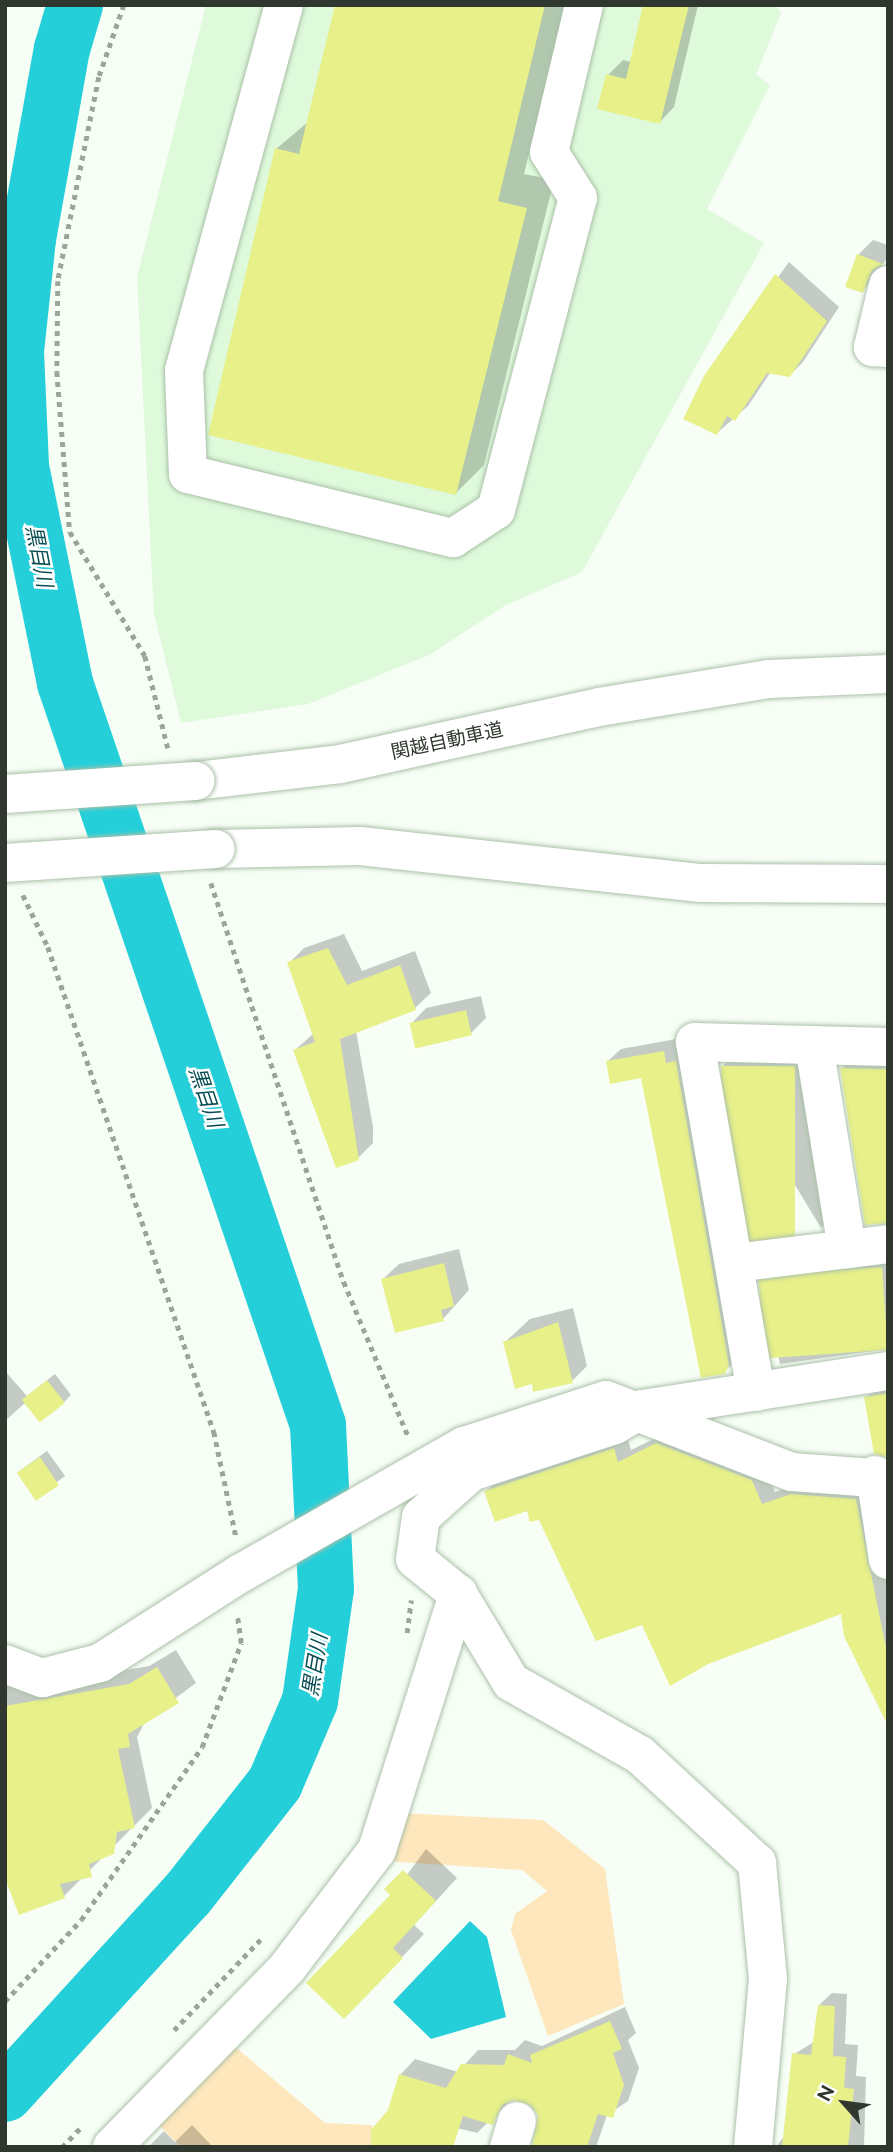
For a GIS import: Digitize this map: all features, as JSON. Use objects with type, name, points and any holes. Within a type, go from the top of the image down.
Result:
[{"type":"main road","points":[[284,5],[184,371],[188,474],[453,538],[496,510],[578,198],[550,152],[584,5]]},
{"type":"main road","points":[[881,347],[888,285]]},
{"type":"main road","name":"関越自動車道","points":[[5,794],[196,782],[340,764],[599,707],[769,679],[888,674]]},
{"type":"main road","points":[[13,875],[216,849],[360,846],[689,882],[888,884]]},
{"type":"main road","points":[[756,1392],[695,1042],[888,1047]]},
{"type":"main road","points":[[814,1045],[847,1249]]},
{"type":"main road","points":[[734,1263],[888,1244]]},
{"type":"main road","points":[[752,2147],[768,1979],[757,1863],[640,1755],[510,1682],[458,1594],[415,1559],[421,1517],[471,1472],[615,1425],[642,1409],[888,1371]]},
{"type":"main road","points":[[5,1664],[42,1678],[100,1664],[252,1568],[464,1446],[606,1399],[642,1409],[792,1472],[881,1477],[888,1560]]},
{"type":"main road","points":[[101,2132],[287,1968],[377,1850],[458,1594]]},
{"type":"path","points":[[124,5],[99,77],[58,281],[57,372],[70,532],[145,656]]},
{"type":"path","points":[[5,2001],[81,1920],[202,1747],[241,1643],[235,1602],[252,1568],[214,1432],[48,947],[13,875]]},
{"type":"path","points":[[234,954],[344,1282],[419,1471]]},
{"type":"path","points":[[405,1648],[415,1559]]},
{"type":"path","points":[[165,2038],[270,1930]]},
{"type":"path","points":[[62,2147],[101,2132]]},
{"type":"shaded area","points":[[206,5],[775,5],[781,13],[756,75],[770,85],[707,209],[764,243],[582,572],[506,605],[429,655],[308,704],[181,723],[154,614],[137,277]]},
{"type":"shaded area","points":[[398,1813],[543,1820],[605,1869],[624,2004],[548,2036],[511,1930],[515,1914],[547,1891],[522,1870],[385,1861]]},
{"type":"shaded area","points":[[227,2040],[325,2123],[372,2125],[373,2147],[181,2147],[153,2119]]},
{"type":"water","points":[[470,1921],[487,1937],[506,2017],[431,2039],[393,2002]]},
{"type":"building","points":[[335,5],[545,5],[498,201],[527,208],[456,495],[208,435],[275,148],[299,154]]},
{"type":"building","points":[[643,5],[689,5],[660,124],[597,109],[606,74],[626,79]]},
{"type":"building","points":[[857,254],[883,264],[872,270],[863,293],[845,287]]},
{"type":"building","points":[[775,274],[827,321],[790,377],[767,373],[735,421],[727,416],[717,435],[683,419],[704,376]]},
{"type":"building","points":[[328,948],[347,985],[400,965],[416,1010],[340,1039],[359,1160],[336,1168],[293,1050],[315,1042],[287,962]]},
{"type":"building","points":[[466,1010],[472,1035],[415,1048],[409,1023]]},
{"type":"building","points":[[664,1051],[666,1063],[676,1061],[729,1365],[725,1374],[701,1378],[641,1078],[610,1084],[606,1061]]},
{"type":"building","points":[[721,1066],[795,1066],[795,1242],[721,1242]]},
{"type":"building","points":[[840,1068],[888,1069],[888,1223],[865,1225]]},
{"type":"building","points":[[444,1263],[454,1306],[441,1310],[444,1321],[395,1333],[381,1279]]},
{"type":"building","points":[[882,1267],[888,1350],[764,1358],[758,1276]]},
{"type":"building","points":[[558,1322],[573,1383],[533,1392],[532,1384],[515,1389],[503,1342]]},
{"type":"building","points":[[47,1380],[65,1403],[40,1423],[22,1400]]},
{"type":"building","points":[[888,1393],[886,1457],[874,1454],[864,1397]]},
{"type":"building","points":[[656,1443],[752,1480],[762,1504],[791,1494],[856,1499],[888,1658],[888,1726],[844,1636],[841,1614],[708,1664],[670,1686],[642,1625],[596,1641],[539,1520],[530,1522],[527,1511],[495,1522],[484,1491],[614,1448],[618,1462]]},
{"type":"building","points":[[40,1457],[59,1485],[36,1501],[17,1473]]},
{"type":"building","points":[[157,1667],[179,1703],[128,1734],[130,1747],[118,1749],[135,1828],[117,1832],[114,1854],[89,1864],[92,1877],[60,1884],[65,1898],[19,1915],[5,1878],[5,1706],[129,1684]]},
{"type":"building","points":[[403,1870],[436,1901],[393,1948],[403,1958],[344,2019],[306,1983],[390,1895],[384,1889]]},
{"type":"building","points":[[818,2005],[835,2006],[833,2056],[846,2057],[844,2088],[854,2089],[848,2147],[782,2147],[792,2053],[811,2055]]},
{"type":"building","points":[[610,2021],[622,2049],[613,2053],[624,2085],[613,2118],[598,2114],[587,2147],[532,2147],[538,2115],[532,2106],[513,2100],[502,2105],[493,2125],[463,2116],[453,2147],[371,2147],[371,2130],[388,2110],[399,2074],[446,2088],[461,2064],[504,2065],[508,2054],[532,2063],[530,2055]]},
{"type":"waterway","name":"黒目川","points":[[5,2094],[187,1895],[275,1783],[310,1701],[326,1589],[318,1425],[65,683],[21,466],[16,351],[28,239],[62,49],[75,5]]}]
